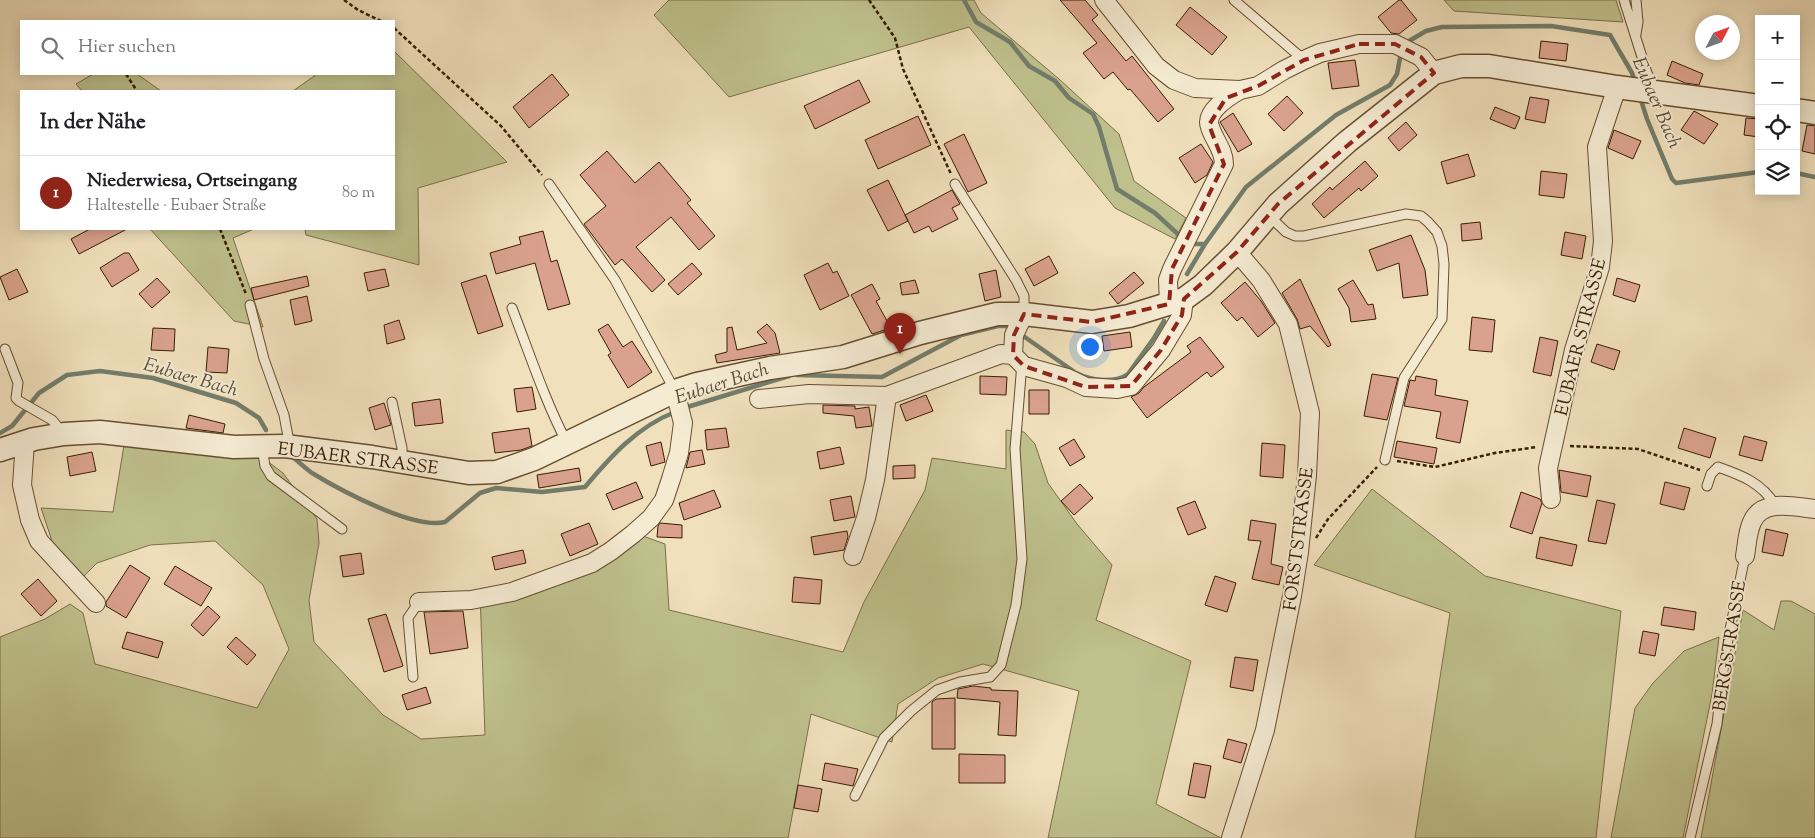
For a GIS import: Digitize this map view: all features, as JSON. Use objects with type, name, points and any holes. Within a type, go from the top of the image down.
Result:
[{"type":"street","points":[[1104,0],[1156,66],[1174,80],[1195,88],[1240,90],[1258,86],[1284,70],[1320,53],[1359,44],[1395,44],[1420,57],[1434,73]]},
{"type":"street","name":"EUBAER STRASSE","points":[[0,450],[25,442],[64,434],[100,432],[234,447],[290,447],[469,473],[497,472],[534,459],[567,443],[678,403],[697,384],[770,368],[843,358],[920,333],[997,314],[1019,325],[1092,322],[1129,316],[1176,302],[1203,285],[1237,252],[1278,204],[1347,142],[1434,73],[1461,66],[1489,66],[1638,90],[1755,105]]},
{"type":"street","points":[[759,399],[809,394],[888,396],[1001,354],[1017,359],[1034,369],[1067,378],[1086,387],[1117,389],[1131,386],[1161,350],[1182,315],[1168,280],[1172,268],[1224,164],[1222,151],[1209,126],[1210,119],[1226,98],[1240,90]]},
{"type":"street","name":"EUBAER STRASSE","points":[[1552,499],[1548,468],[1574,350],[1600,267],[1603,241],[1597,147],[1638,90]]},
{"type":"street","points":[[1800,111],[1815,113]]},
{"type":"street","name":"FORSTSTRASSE","points":[[1231,838],[1265,730],[1300,552],[1310,413],[1288,324],[1261,280],[1237,252]]},
{"type":"street","points":[[1017,359],[1019,325]]},
{"type":"street","points":[[853,556],[866,518],[875,480],[888,396]]},
{"type":"street","points":[[419,602],[471,600],[512,592],[592,563],[611,551],[651,518],[664,500],[679,453],[682,434],[678,403]]},
{"type":"street","points":[[25,442],[22,485],[30,520],[39,541],[96,603]]},
{"type":"street","points":[[1774,505],[1815,508]]},
{"type":"street","name":"BERGSTRASSE","points":[[1745,556],[1752,520],[1758,513],[1774,505]]},
{"type":"lane","points":[[1234,0],[1304,60]]},
{"type":"lane","points":[[1624,0],[1647,73],[1638,90]]},
{"type":"lane","points":[[1636,0],[1638,22],[1636,37]]},
{"type":"lane","points":[[549,184],[615,280],[678,403]]},
{"type":"lane","points":[[955,184],[1016,280],[1024,296],[1019,325]]},
{"type":"lane","points":[[1269,216],[1278,227],[1295,236],[1314,234],[1406,214],[1421,216],[1437,232],[1444,256],[1442,318],[1404,378],[1385,460]]},
{"type":"lane","points":[[250,304],[264,359],[284,415],[290,447]]},
{"type":"lane","points":[[512,308],[557,425],[567,443]]},
{"type":"lane","points":[[5,349],[18,383],[16,398],[52,420],[64,434]]},
{"type":"lane","points":[[855,796],[884,738],[912,711],[937,690],[960,682],[990,677],[1001,665],[1016,605],[1022,559],[1015,449],[1017,359]]},
{"type":"lane","points":[[392,402],[402,448],[402,462]]},
{"type":"lane","points":[[262,447],[265,466],[271,476],[342,529]]},
{"type":"lane","points":[[1707,486],[1711,474],[1718,467],[1745,477],[1764,489],[1774,505]]},
{"type":"lane","name":"BERGSTRASSE","points":[[1690,838],[1717,724],[1725,654],[1745,556]]},
{"type":"lane","points":[[413,677],[408,618],[419,602]]},
{"type":"path","points":[[344,0],[358,10],[379,20]]},
{"type":"path","points":[[869,0],[895,38],[903,69],[955,184]]},
{"type":"path","points":[[395,29],[501,126],[549,184]]},
{"type":"path","points":[[127,75],[136,90]]},
{"type":"path","points":[[220,230],[250,304]]},
{"type":"path","points":[[1300,552],[1319,536],[1328,519],[1385,460]]},
{"type":"highlighted area","points":[[1359,44],[1395,44],[1421,57],[1434,73],[1278,204],[1237,252],[1184,299],[1182,315],[1161,350],[1131,386],[1086,387],[1024,366],[1013,355],[1014,335],[1024,314],[1092,322],[1169,304],[1172,269],[1224,164],[1209,125],[1226,98],[1258,86],[1304,60]]},
{"type":"green space","points":[[669,0],[974,0],[981,13],[1059,79],[1119,134],[1134,181],[1186,218],[1175,239],[1115,208],[969,27],[729,97],[654,15]]},
{"type":"green space","points":[[1444,0],[1616,0],[1623,22],[1454,11]]},
{"type":"green space","points":[[395,52],[507,162],[418,188],[419,265],[306,235],[305,230],[395,230],[395,90],[294,90],[316,75],[395,75]]},
{"type":"green space","points":[[91,75],[138,75],[160,90],[81,90],[76,84]]},
{"type":"green space","points":[[151,230],[252,230],[233,238],[263,327],[234,321]]},
{"type":"green space","points":[[127,427],[239,440],[283,473],[317,519],[319,543],[309,600],[314,642],[383,715],[421,739],[485,735],[480,592],[517,582],[578,561],[629,531],[665,544],[669,610],[843,652],[864,602],[925,490],[932,458],[1006,469],[1006,430],[1024,432],[1035,444],[1048,483],[1077,524],[1112,565],[1096,620],[1191,661],[1156,804],[1221,838],[1048,838],[1079,691],[983,664],[938,678],[898,704],[892,742],[811,714],[788,838],[0,838],[0,637],[45,619],[70,604],[83,613],[95,664],[257,708],[289,649],[263,585],[215,541],[150,545],[97,563],[84,576],[53,544],[41,508],[113,512]]},
{"type":"green space","points":[[1372,489],[1485,576],[1621,611],[1596,838],[1415,838],[1450,613],[1314,565]]},
{"type":"green space","points":[[1781,601],[1791,601],[1815,614],[1815,838],[1701,838],[1743,610],[1774,630]]},
{"type":"green space","points":[[1719,637],[1712,694],[1683,838],[1611,838],[1635,708],[1653,683],[1684,651]]},
{"type":"building","points":[[1060,0],[1085,0],[1098,15],[1092,20],[1126,61],[1132,56],[1174,109],[1158,122],[1113,72],[1104,79],[1083,53],[1097,43]]},
{"type":"building","points":[[1399,0],[1417,20],[1399,34],[1391,33],[1378,17]]},
{"type":"building","points":[[1190,7],[1227,37],[1212,55],[1176,25]]},
{"type":"building","points":[[1541,41],[1568,44],[1566,61],[1539,58]]},
{"type":"building","points":[[1355,60],[1359,86],[1332,89],[1328,63]]},
{"type":"building","points":[[1672,61],[1703,74],[1699,85],[1685,83],[1667,75]]},
{"type":"building","points":[[552,74],[569,95],[529,128],[513,107]]},
{"type":"building","points":[[859,80],[870,102],[815,129],[804,106]]},
{"type":"building","points":[[1287,96],[1303,113],[1284,131],[1268,114]]},
{"type":"building","points":[[1530,97],[1549,100],[1545,123],[1525,119]]},
{"type":"building","points":[[1495,107],[1520,117],[1515,129],[1490,119]]},
{"type":"building","points":[[1694,111],[1718,124],[1704,144],[1681,130]]},
{"type":"building","points":[[1233,113],[1252,144],[1238,152],[1220,122]]},
{"type":"building","points":[[918,116],[931,145],[878,169],[865,140]]},
{"type":"building","points":[[1746,118],[1755,119],[1755,136],[1744,135]]},
{"type":"building","points":[[1406,122],[1417,135],[1399,151],[1388,138]]},
{"type":"building","points":[[1807,125],[1815,126],[1815,154],[1802,151]]},
{"type":"building","points":[[1614,130],[1641,141],[1633,159],[1608,148]]},
{"type":"building","points":[[964,134],[987,183],[968,192],[944,144]]},
{"type":"building","points":[[1201,144],[1213,162],[1207,175],[1195,183],[1179,158]]},
{"type":"building","points":[[607,151],[635,183],[659,162],[691,200],[687,203],[715,236],[699,250],[671,217],[636,247],[665,280],[652,292],[622,259],[615,265],[584,224],[606,206],[580,175]]},
{"type":"building","points":[[1468,154],[1475,176],[1447,184],[1441,162]]},
{"type":"building","points":[[1365,161],[1378,176],[1361,191],[1359,188],[1324,218],[1312,204],[1330,187],[1332,190]]},
{"type":"building","points":[[1541,171],[1567,174],[1564,198],[1539,195]]},
{"type":"building","points":[[888,180],[908,221],[888,231],[867,190]]},
{"type":"building","points":[[952,190],[960,204],[952,208],[958,219],[932,232],[929,226],[914,233],[905,215]]},
{"type":"building","points":[[1480,222],[1482,239],[1462,241],[1461,224]]},
{"type":"building","points":[[88,230],[125,230],[79,254],[71,239]]},
{"type":"building","points":[[543,231],[551,262],[557,260],[570,304],[548,310],[535,263],[496,274],[490,253],[521,244],[519,237]]},
{"type":"building","points":[[1565,232],[1586,236],[1582,259],[1561,255]]},
{"type":"building","points":[[1411,235],[1425,270],[1428,295],[1403,298],[1399,263],[1377,271],[1369,250]]},
{"type":"building","points":[[124,253],[129,253],[139,270],[112,287],[100,268]]},
{"type":"building","points":[[1049,256],[1058,273],[1034,286],[1025,269]]},
{"type":"building","points":[[692,263],[702,274],[678,295],[668,284]]},
{"type":"building","points":[[828,263],[833,273],[837,271],[849,296],[820,310],[804,275]]},
{"type":"building","points":[[17,269],[28,292],[9,300],[0,277]]},
{"type":"building","points":[[385,269],[389,286],[368,291],[364,273]]},
{"type":"building","points":[[996,270],[1001,297],[985,301],[979,274]]},
{"type":"building","points":[[1134,272],[1144,283],[1118,304],[1109,293]]},
{"type":"building","points":[[486,275],[503,326],[478,334],[461,283]]},
{"type":"building","points":[[307,276],[309,286],[254,300],[251,288]]},
{"type":"building","points":[[157,278],[170,292],[152,308],[139,294]]},
{"type":"building","points":[[1617,278],[1640,285],[1635,302],[1613,295]]},
{"type":"building","points":[[1300,279],[1331,345],[1328,347],[1310,326],[1300,329],[1297,319],[1282,293]]},
{"type":"building","points":[[915,280],[919,293],[902,295],[900,283]]},
{"type":"building","points":[[1353,280],[1368,305],[1373,304],[1376,319],[1351,322],[1349,308],[1338,289]]},
{"type":"building","points":[[1245,282],[1261,301],[1275,323],[1258,337],[1242,317],[1237,321],[1221,303]]},
{"type":"building","points":[[872,284],[880,299],[876,301],[891,328],[872,334],[851,295]]},
{"type":"building","points":[[307,296],[312,321],[295,325],[290,300]]},
{"type":"building","points":[[1472,317],[1495,320],[1492,352],[1469,350]]},
{"type":"building","points":[[399,320],[405,339],[387,344],[384,325]]},
{"type":"building","points":[[608,324],[623,347],[632,341],[652,372],[628,388],[608,355],[611,353],[598,330]]},
{"type":"building","points":[[767,324],[775,333],[780,353],[717,363],[715,355],[727,352],[727,328],[732,327],[737,350],[767,343],[757,332]]},
{"type":"building","points":[[153,328],[175,329],[174,351],[151,350]]},
{"type":"building","points":[[1130,332],[1132,347],[1104,351],[1102,336]]},
{"type":"building","points":[[1200,337],[1224,367],[1211,377],[1207,372],[1147,418],[1131,397],[1139,393],[1144,387],[1191,352],[1187,346]]},
{"type":"building","points":[[1540,337],[1558,341],[1551,376],[1533,372]]},
{"type":"building","points":[[1597,344],[1620,351],[1614,370],[1591,362]]},
{"type":"building","points":[[208,347],[229,349],[227,373],[206,372]]},
{"type":"building","points":[[1372,374],[1398,378],[1387,420],[1364,416]]},
{"type":"building","points":[[980,376],[1007,377],[1006,395],[980,394]]},
{"type":"building","points":[[1416,376],[1437,380],[1435,395],[1468,401],[1460,443],[1436,438],[1441,412],[1404,406],[1410,380],[1415,381]]},
{"type":"building","points":[[532,387],[536,409],[517,412],[514,389]]},
{"type":"building","points":[[1029,390],[1049,390],[1049,414],[1029,414]]},
{"type":"building","points":[[926,395],[933,411],[906,421],[900,405]]},
{"type":"building","points":[[440,399],[443,423],[415,426],[412,403]]},
{"type":"building","points":[[384,403],[391,425],[375,430],[369,408]]},
{"type":"building","points":[[823,405],[855,406],[855,409],[869,407],[872,426],[856,428],[854,416],[823,413]]},
{"type":"building","points":[[189,415],[225,424],[223,433],[186,428]]},
{"type":"building","points":[[529,428],[532,446],[521,450],[495,453],[492,433]]},
{"type":"building","points":[[726,428],[729,447],[707,450],[705,430]]},
{"type":"building","points":[[1684,428],[1716,438],[1710,458],[1678,448]]},
{"type":"building","points":[[1744,436],[1767,442],[1762,461],[1739,455]]},
{"type":"building","points":[[1074,439],[1085,457],[1070,466],[1059,448]]},
{"type":"building","points":[[1397,441],[1437,448],[1434,464],[1394,457]]},
{"type":"building","points":[[661,442],[665,462],[651,466],[646,446]]},
{"type":"building","points":[[1262,443],[1285,445],[1283,478],[1260,476]]},
{"type":"building","points":[[840,447],[844,464],[820,469],[817,452]]},
{"type":"building","points":[[702,450],[705,464],[686,468],[690,452]]},
{"type":"building","points":[[92,452],[96,471],[70,476],[67,457]]},
{"type":"building","points":[[915,465],[915,478],[893,479],[893,466]]},
{"type":"building","points":[[579,468],[581,481],[539,488],[537,475]]},
{"type":"building","points":[[1559,470],[1591,476],[1587,497],[1561,492]]},
{"type":"building","points":[[636,482],[643,498],[613,510],[606,494]]},
{"type":"building","points":[[1665,482],[1690,488],[1684,510],[1660,504]]},
{"type":"building","points":[[1080,484],[1093,498],[1074,515],[1061,501]]},
{"type":"building","points":[[714,490],[721,507],[684,520],[679,503]]},
{"type":"building","points":[[1521,492],[1540,499],[1542,503],[1532,534],[1510,527]]},
{"type":"building","points":[[851,496],[855,517],[834,521],[830,500]]},
{"type":"building","points":[[1597,500],[1615,504],[1606,544],[1588,541]]},
{"type":"building","points":[[1195,501],[1206,528],[1188,535],[1177,508]]},
{"type":"building","points":[[1251,520],[1276,524],[1271,564],[1283,567],[1279,585],[1252,579],[1261,541],[1248,540]]},
{"type":"building","points":[[589,523],[598,544],[570,556],[561,534]]},
{"type":"building","points":[[660,523],[682,525],[682,538],[657,537]]},
{"type":"building","points":[[1766,529],[1788,534],[1783,556],[1762,552]]},
{"type":"building","points":[[847,531],[848,537],[844,550],[814,555],[811,537]]},
{"type":"building","points":[[1540,537],[1577,545],[1572,566],[1536,558]]},
{"type":"building","points":[[523,550],[526,563],[495,570],[492,557]]},
{"type":"building","points":[[361,553],[364,574],[343,577],[340,556]]},
{"type":"building","points":[[130,565],[150,578],[126,618],[106,606],[106,602]]},
{"type":"building","points":[[175,566],[212,588],[201,606],[164,584]]},
{"type":"building","points":[[1215,576],[1236,583],[1227,612],[1205,605]]},
{"type":"building","points":[[794,577],[822,580],[820,604],[792,602]]},
{"type":"building","points":[[38,579],[57,601],[41,616],[21,594]]},
{"type":"building","points":[[208,606],[220,617],[203,636],[191,625]]},
{"type":"building","points":[[1664,607],[1696,612],[1694,630],[1661,625]]},
{"type":"building","points":[[463,611],[468,648],[430,654],[424,612]]},
{"type":"building","points":[[386,614],[403,666],[384,672],[368,619]]},
{"type":"building","points":[[1643,631],[1659,634],[1655,656],[1639,653]]},
{"type":"building","points":[[127,632],[163,642],[158,658],[122,648]]},
{"type":"building","points":[[236,637],[256,655],[247,665],[227,647]]},
{"type":"building","points":[[1235,657],[1258,660],[1253,691],[1230,687]]},
{"type":"building","points":[[973,686],[991,688],[991,690],[1018,691],[1016,736],[998,735],[1000,702],[957,698],[958,689]]},
{"type":"building","points":[[426,687],[431,703],[407,710],[402,695]]},
{"type":"building","points":[[955,698],[955,749],[932,749],[932,702],[936,699]]},
{"type":"building","points":[[1228,739],[1247,744],[1241,763],[1223,758]]},
{"type":"building","points":[[959,754],[1005,755],[1005,783],[959,783]]},
{"type":"building","points":[[825,763],[858,769],[853,786],[822,780]]},
{"type":"building","points":[[1194,763],[1211,766],[1205,798],[1188,795]]},
{"type":"building","points":[[798,785],[822,789],[818,812],[794,808]]},
{"type":"waterway","points":[[964,0],[976,22],[1010,42],[1029,66],[1055,81],[1069,98],[1093,114],[1099,127],[1117,189],[1155,213],[1180,236]]},
{"type":"waterway","name":"Eubaer Bach","points":[[1409,41],[1426,31],[1442,27],[1551,26],[1610,35],[1632,73],[1635,82]]},
{"type":"waterway","name":"Eubaer Bach","points":[[1187,274],[1205,244],[1246,187],[1336,115],[1390,85],[1397,74],[1400,58]]},
{"type":"waterway","name":"Eubaer Bach","points":[[1640,97],[1672,179],[1676,183],[1755,173]]},
{"type":"waterway","name":"Eubaer Bach","points":[[1800,174],[1815,177]]},
{"type":"waterway","points":[[1194,244],[1205,244]]},
{"type":"waterway","name":"Eubaer Bach","points":[[1019,333],[1076,373],[1088,378],[1109,380],[1128,374],[1164,321]]},
{"type":"waterway","name":"Eubaer Bach","points":[[797,375],[882,377],[961,335],[998,326],[1006,326],[1012,330]]},
{"type":"waterway","name":"Eubaer Bach","points":[[0,433],[12,426],[39,393],[67,375],[100,371],[153,378],[236,403],[259,418],[266,430]]},
{"type":"waterway","name":"Eubaer Bach","points":[[684,408],[789,376]]},
{"type":"waterway","name":"Eubaer Bach","points":[[291,456],[312,473],[377,507],[415,520],[432,523],[445,522],[480,493],[496,488],[542,492],[585,487],[605,464],[637,434],[661,418],[675,412]]},
{"type":"place","name":"Niederwiesa, Ortseingang","points":[[900,354]]}]
